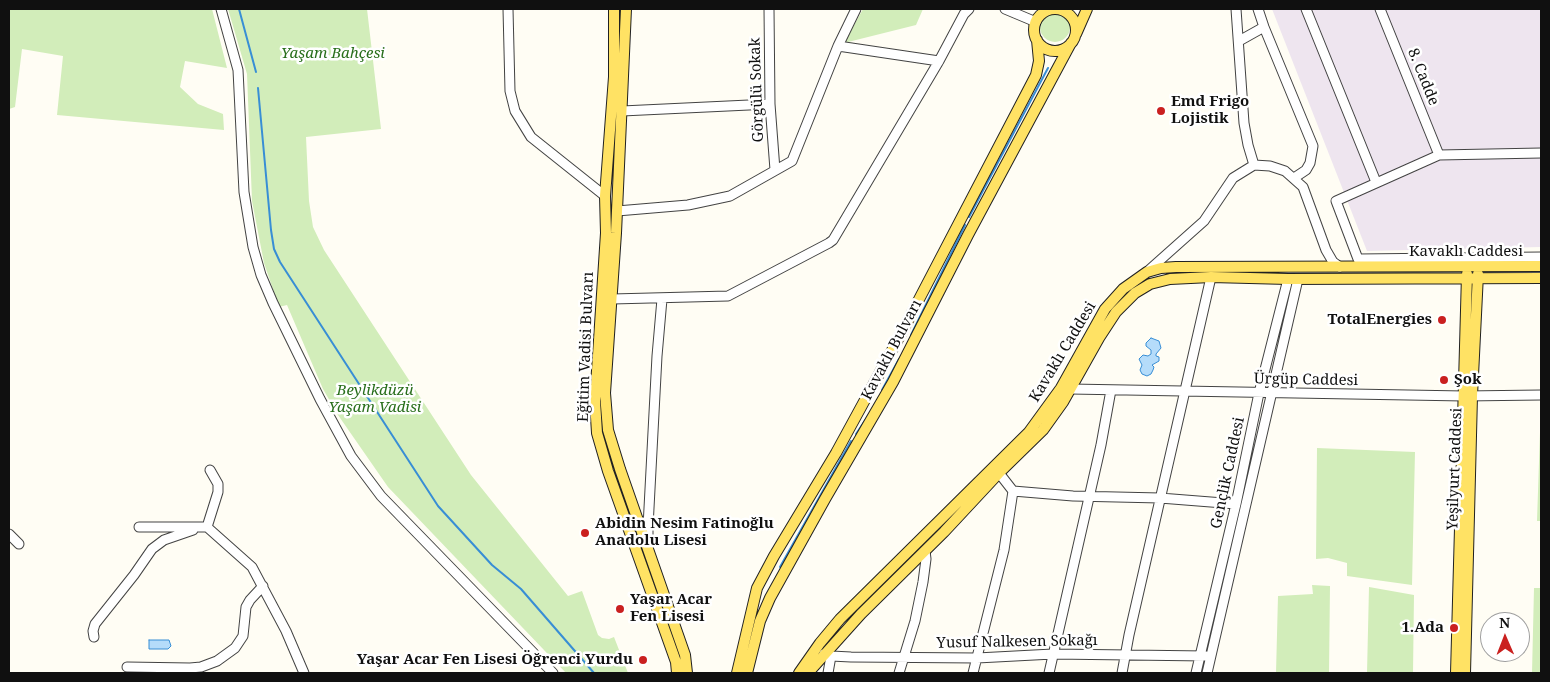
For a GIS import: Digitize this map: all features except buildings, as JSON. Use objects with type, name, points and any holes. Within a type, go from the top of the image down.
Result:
[{"type":"main road","name":"Eğitim Vadisi Bulvarı","points":[[614,9],[614,77],[605,196],[606,233],[595,402],[597,433],[608,471],[676,662],[677,673]]},
{"type":"main road","name":"Eğitim Vadisi Bulvarı","points":[[626,9],[617,211],[605,393],[608,430],[620,470],[685,654],[687,673]]},
{"type":"main road","points":[[1036,22],[1041,15],[1054,9],[1068,13],[1075,24],[1073,40],[1066,48],[1054,51],[1042,46],[1037,40]]},
{"type":"main road","name":"Kavaklı Bulvarı","points":[[747,673],[755,637],[767,604],[893,382],[968,235],[1073,40],[1087,9]]},
{"type":"main road","name":"Kavaklı Bulvarı","points":[[737,673],[757,588],[778,549],[836,453],[902,332],[1036,75],[1039,61],[1035,34],[1036,22]]},
{"type":"main road","points":[[606,210],[617,211]]},
{"type":"main road","name":"Yeşilyurt Caddesi","points":[[1465,673],[1464,554],[1473,266]]},
{"type":"main road","name":"Kavaklı Caddesi","points":[[799,673],[840,619],[1030,432],[1061,388],[1105,309],[1123,289],[1147,272],[1176,267],[1541,266]]},
{"type":"main road","name":"Kavaklı Caddesi","points":[[808,673],[828,655],[861,614],[1043,430],[1055,416],[1099,338],[1116,312],[1135,293],[1150,284],[1170,279],[1211,277],[1293,279],[1541,278]]},
{"type":"main road","name":"Yeşilyurt Caddesi","points":[[1456,673],[1464,580]]},
{"type":"street","points":[[221,9],[238,70],[244,192],[252,247],[273,303],[320,399],[350,456],[381,496],[553,673]]},
{"type":"street","points":[[508,9],[510,91],[515,111],[531,137],[605,196]]},
{"type":"street","name":"Görgülü Sokak","points":[[769,9],[770,104],[775,170]]},
{"type":"street","points":[[617,211],[688,205],[730,196],[792,161],[838,46],[856,9]]},
{"type":"street","points":[[612,299],[728,296],[833,240],[939,61],[964,14],[969,9]]},
{"type":"street","points":[[1005,9],[1036,22]]},
{"type":"street","points":[[1236,9],[1244,123],[1254,165]]},
{"type":"street","points":[[1258,9],[1313,146],[1310,163],[1306,170],[1294,178]]},
{"type":"street","points":[[1306,9],[1376,182]]},
{"type":"street","name":"8. Cadde","points":[[1380,9],[1440,155]]},
{"type":"street","points":[[1239,41],[1264,27]]},
{"type":"street","points":[[838,46],[939,61]]},
{"type":"street","points":[[622,111],[770,104]]},
{"type":"street","points":[[1541,153],[1440,155],[1336,201],[1358,259],[1541,257]]},
{"type":"street","points":[[1147,272],[1204,222],[1233,178],[1254,165],[1270,166],[1285,171],[1303,188],[1326,250],[1333,262],[1340,267]]},
{"type":"street","points":[[1122,673],[1129,635],[1211,277]]},
{"type":"street","name":"Gençlik Caddesi","points":[[1196,673],[1236,504],[1259,393],[1293,279]]},
{"type":"street","name":"Gençlik Caddesi","points":[[1207,673],[1270,393],[1293,279]]},
{"type":"street","points":[[648,548],[657,356],[662,299]]},
{"type":"street","name":"Ürgüp Caddesi","points":[[1070,389],[1468,396],[1541,395]]},
{"type":"street","points":[[1049,673],[1111,390]]},
{"type":"street","points":[[203,528],[218,492],[218,484],[210,470]]},
{"type":"street","points":[[973,673],[1004,550],[1013,491],[999,473]]},
{"type":"street","points":[[1013,491],[1160,498],[1236,504]]},
{"type":"street","points":[[139,527],[203,528],[252,567],[264,586],[286,630],[304,673]]},
{"type":"street","points":[[94,636],[95,624],[152,549],[164,540],[203,528]]},
{"type":"street","points":[[9,534],[19,544]]},
{"type":"street","points":[[900,673],[903,657],[915,621],[923,582],[926,559],[925,551]]},
{"type":"street","points":[[127,667],[161,670],[201,667],[216,661],[235,648],[243,636],[246,608],[250,600],[264,586]]},
{"type":"street","name":"Yusuf Nalkesen Sokağı","points":[[828,655],[977,658],[1053,654],[1127,654],[1201,655],[1211,657]]},
{"type":"street","points":[[828,655],[828,673]]},
{"type":"shaded area","points":[[1272,9],[1541,9],[1541,247],[1367,251]]},
{"type":"green space","points":[[9,9],[212,9],[227,68],[185,61],[180,87],[198,104],[223,114],[224,130],[57,115],[63,56],[22,49],[15,107],[9,109]]},
{"type":"green space","name":"Beylikdüzü Yaşam Vadisi","points":[[228,9],[367,9],[381,129],[306,137],[309,201],[313,227],[324,250],[471,475],[568,596],[582,591],[598,635],[609,639],[614,637],[628,673],[566,673],[388,487],[338,415],[323,389],[287,305],[279,307],[264,263],[252,201],[247,74]]},
{"type":"green space","points":[[863,9],[923,9],[916,25],[844,43]]},
{"type":"green space","points":[[1055,12],[1065,17],[1070,27],[1065,37],[1055,42],[1045,37],[1040,27],[1045,17]]},
{"type":"green space","points":[[1540,432],[1541,521],[1537,521]]},
{"type":"green space","points":[[1317,448],[1415,452],[1412,585],[1347,576],[1347,563],[1328,558],[1316,559]]},
{"type":"green space","points":[[1312,585],[1330,586],[1329,673],[1276,673],[1278,596],[1313,594]]},
{"type":"green space","points":[[1369,587],[1414,595],[1413,673],[1367,673]]},
{"type":"green space","points":[[1534,588],[1541,588],[1541,673],[1532,673]]},
{"type":"water","points":[[1151,338],[1159,341],[1161,348],[1156,354],[1159,357],[1159,361],[1152,365],[1154,367],[1153,370],[1147,376],[1142,374],[1140,370],[1142,365],[1139,359],[1143,355],[1148,356],[1151,354],[1151,350],[1146,346],[1146,343]]},
{"type":"water","points":[[149,640],[169,640],[171,646],[168,649],[149,649]]},
{"type":"waterway","points":[[239,9],[256,72]]},
{"type":"waterway","points":[[969,217],[1048,68]]},
{"type":"waterway","points":[[258,88],[271,230],[274,249],[280,262],[438,506],[492,565],[521,589],[594,673]]},
{"type":"waterway","points":[[911,335],[965,225]]},
{"type":"waterway","points":[[882,390],[899,359]]},
{"type":"waterway","points":[[856,434],[868,416]]},
{"type":"waterway","points":[[780,567],[851,441]]},
{"type":"place","name":"Emd Frigo Lojistik","points":[[1161,111]]},
{"type":"place","name":"TotalEnergies","points":[[1442,320]]},
{"type":"place","name":"Şok","points":[[1444,380]]},
{"type":"place","name":"Abidin Nesim Fatinoğlu Anadolu Lisesi","points":[[585,533]]},
{"type":"place","name":"Yaşar Acar Fen Lisesi","points":[[620,609]]},
{"type":"place","name":"1.Ada","points":[[1454,628]]},
{"type":"place","name":"Yaşar Acar Fen Lisesi Öğrenci Yurdu","points":[[643,660]]},
{"type":"park label","name":"Yaşam Bahçesi","points":[[333,54]]}]
